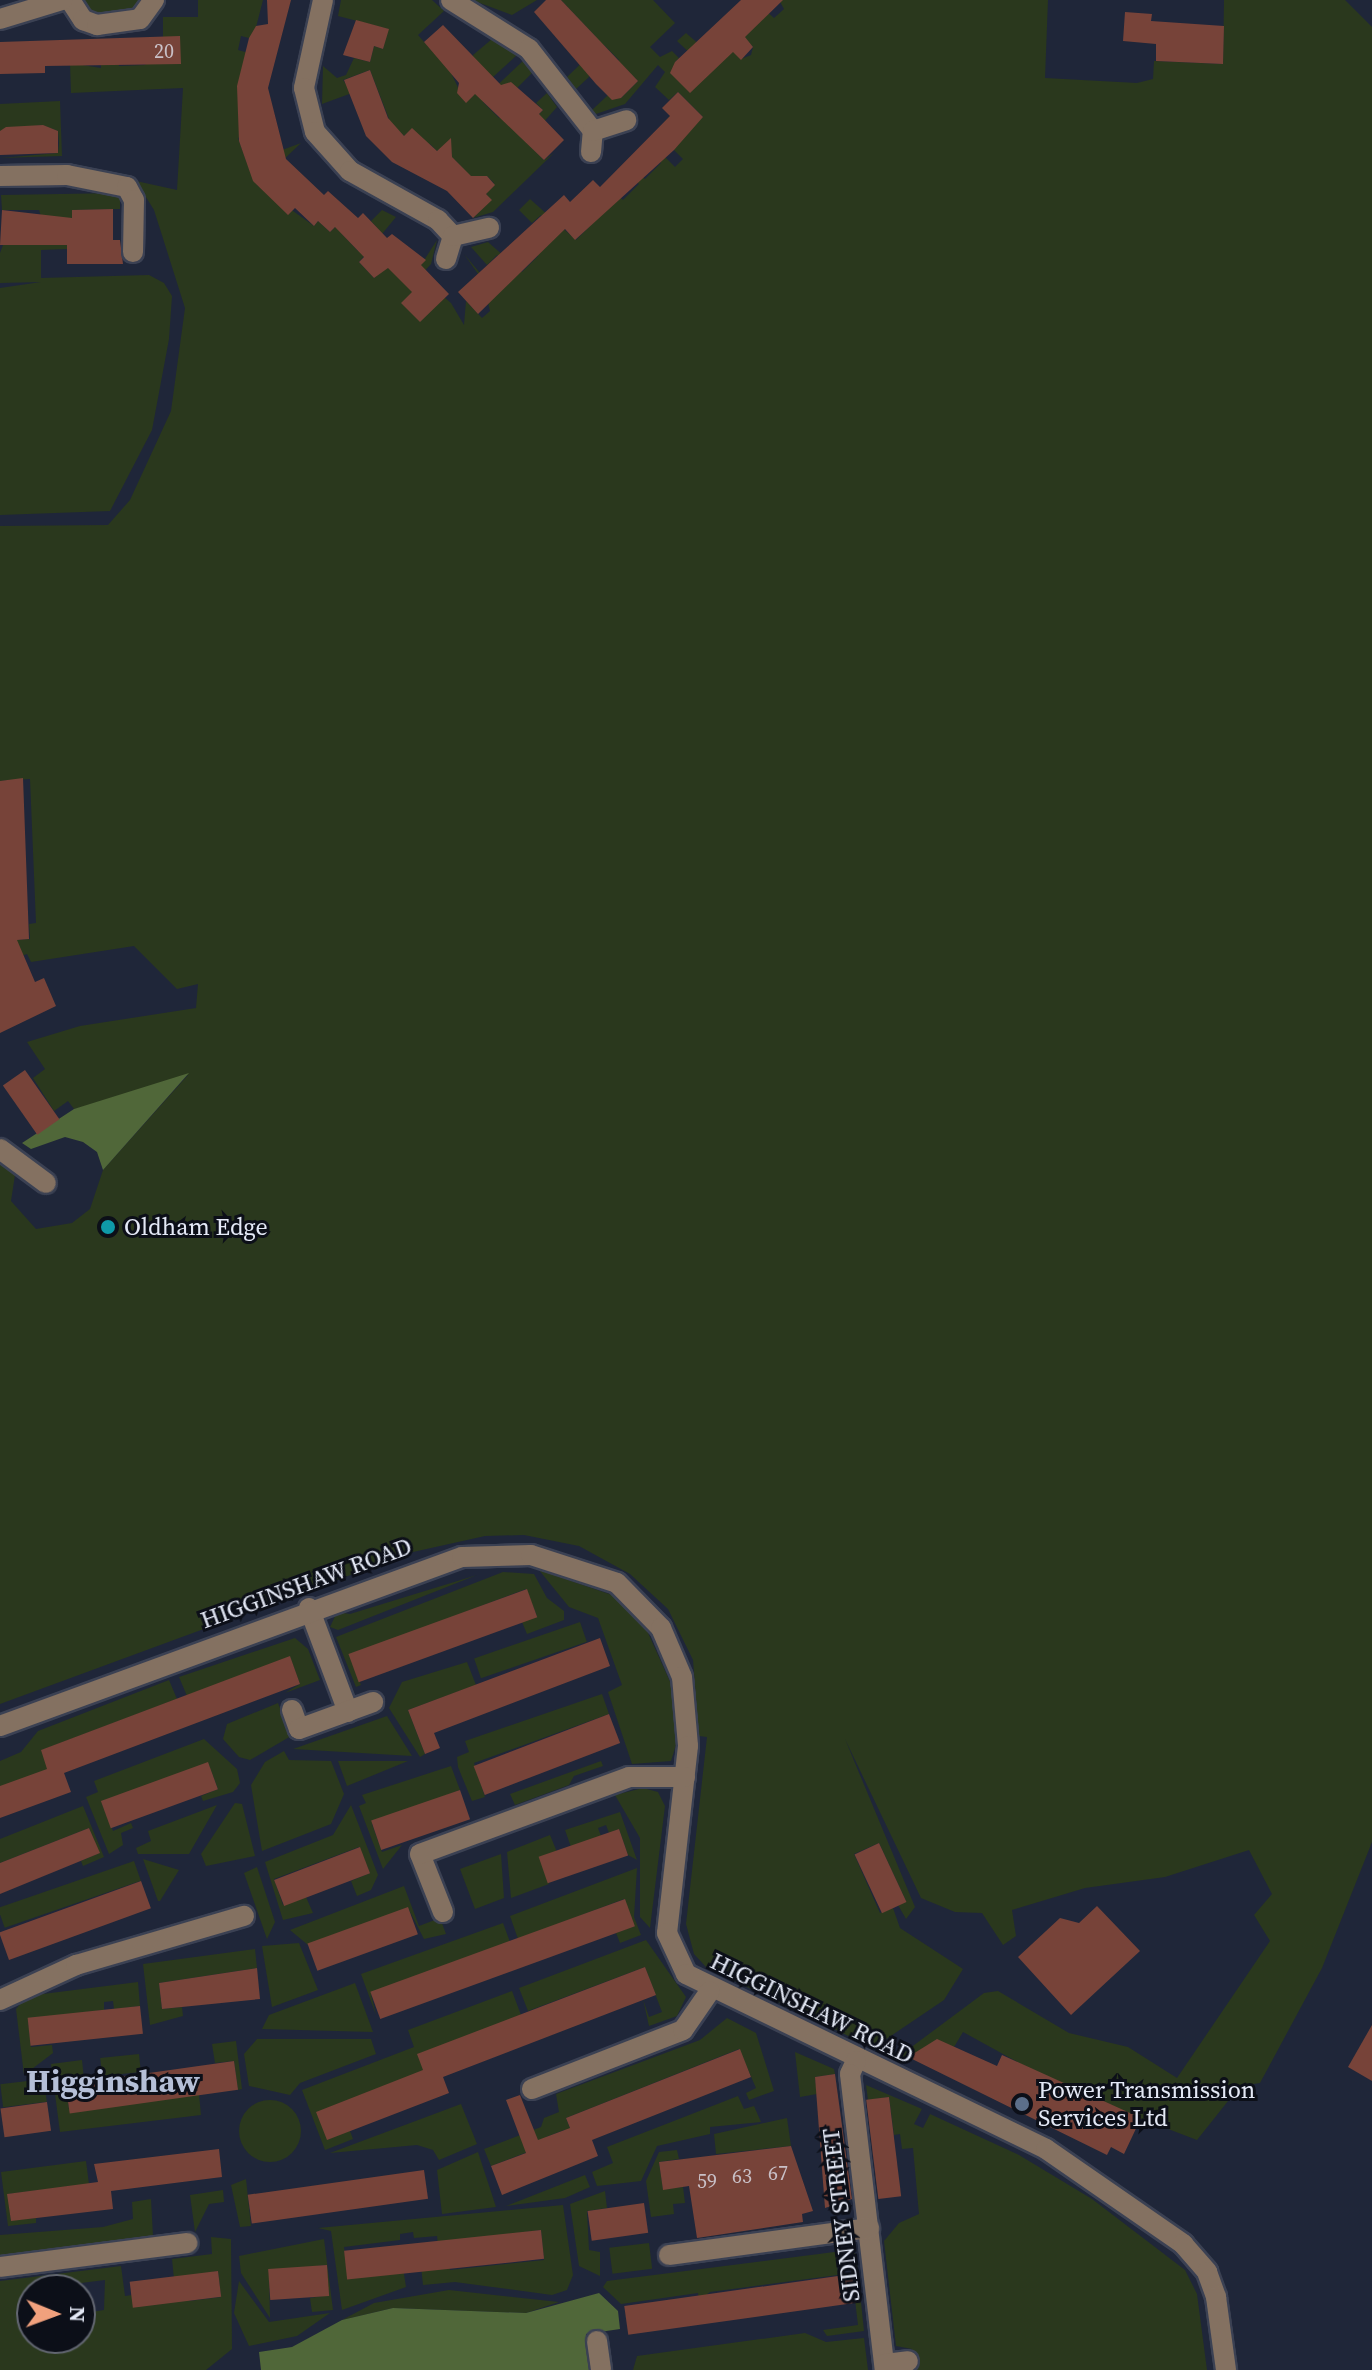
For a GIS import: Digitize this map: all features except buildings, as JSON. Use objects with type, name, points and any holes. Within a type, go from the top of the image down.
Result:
[{"type":"street","points":[[0,19],[62,0]]},
{"type":"street","points":[[70,0],[94,25],[140,19],[154,0]]},
{"type":"street","points":[[323,0],[304,88],[315,132],[350,171],[438,220],[453,236]]},
{"type":"street","points":[[451,0],[529,49],[593,131],[591,152]]},
{"type":"street","points":[[593,131],[626,120]]},
{"type":"street","points":[[0,176],[67,175],[127,187],[134,200],[133,252]]},
{"type":"street","points":[[453,236],[489,228]]},
{"type":"street","points":[[446,259],[453,236]]},
{"type":"street","points":[[0,1149],[46,1183]]},
{"type":"street","name":"HIGGINSHAW ROAD","points":[[0,1726],[309,1608],[477,1555],[531,1555],[588,1570],[633,1594],[674,1652],[687,1705],[685,1777],[667,1933],[686,1974],[710,1991],[1046,2149],[1183,2244],[1207,2272],[1216,2297],[1226,2370]]},
{"type":"street","points":[[309,1608],[348,1712]]},
{"type":"street","points":[[292,1710],[299,1729],[373,1702]]},
{"type":"street","points":[[443,1912],[420,1854],[629,1777],[685,1777]]},
{"type":"street","points":[[0,2000],[76,1965],[244,1916]]},
{"type":"street","points":[[532,2089],[683,2030],[710,1991]]},
{"type":"street","name":"SIDNEY STREET","points":[[856,2061],[850,2074],[885,2367],[908,2361]]},
{"type":"street","points":[[669,2255],[869,2228]]},
{"type":"street","points":[[0,2267],[187,2243]]},
{"type":"street","points":[[597,2341],[601,2370]]},
{"type":"green space","points":[[82,0],[145,0],[137,13],[92,17]]},
{"type":"green space","points":[[198,0],[263,0],[253,39],[241,36],[238,50],[256,55],[271,125],[238,138],[247,163],[301,143],[257,185],[314,226],[318,221],[330,232],[341,221],[348,228],[342,234],[358,251],[379,230],[371,221],[382,210],[396,217],[359,262],[374,278],[401,255],[421,265],[437,240],[431,264],[420,276],[451,303],[464,325],[466,301],[482,318],[490,311],[483,281],[464,254],[480,273],[516,275],[497,255],[487,265],[471,247],[488,242],[522,272],[538,256],[524,241],[559,234],[541,215],[532,223],[519,210],[530,199],[576,240],[592,224],[572,203],[607,185],[623,200],[639,184],[629,174],[634,169],[645,179],[661,163],[645,145],[649,141],[675,167],[683,159],[673,149],[681,140],[664,122],[670,116],[680,127],[703,117],[678,92],[669,100],[655,87],[665,72],[658,65],[625,104],[596,114],[592,110],[608,95],[621,98],[638,81],[623,66],[601,88],[596,84],[619,60],[604,45],[587,62],[589,77],[576,89],[567,77],[593,52],[587,46],[596,37],[561,0],[653,0],[675,23],[650,47],[660,57],[672,51],[679,58],[675,62],[694,57],[677,41],[686,33],[701,46],[733,51],[741,59],[751,55],[753,47],[731,22],[748,34],[764,9],[774,18],[784,9],[779,0],[1048,0],[1045,78],[1137,83],[1153,79],[1154,61],[1223,64],[1224,0],[1345,0],[1372,27],[1372,1842],[1322,1968],[1260,2083],[1240,2086],[1197,2140],[1074,2093],[963,2032],[954,2047],[928,2045],[901,2063],[894,2060],[984,1993],[998,1991],[1069,2033],[1128,2047],[1177,2078],[1270,1941],[1254,1915],[1272,1894],[1249,1850],[1165,1877],[1085,1888],[1012,1910],[1016,1936],[1003,1945],[982,1913],[955,1912],[921,1898],[845,1739],[915,1907],[906,1919],[898,1905],[906,1901],[879,1843],[854,1854],[880,1913],[893,1908],[900,1928],[963,1969],[944,2000],[873,2048],[706,1967],[694,1954],[686,1924],[707,1737],[699,1736],[693,1660],[668,1609],[630,1574],[579,1546],[524,1535],[485,1536],[413,1552],[0,1704],[0,1164],[15,1175],[11,1201],[36,1229],[72,1223],[90,1209],[103,1170],[188,1075],[120,1099],[74,1109],[68,1101],[54,1111],[33,1078],[45,1069],[27,1042],[80,1026],[196,1008],[198,984],[177,989],[134,946],[31,962],[27,954],[0,964],[0,941],[30,939],[29,924],[36,923],[30,779],[0,781],[0,526],[108,525],[130,500],[171,411],[185,308],[154,210],[136,181],[177,190],[183,88],[71,93],[70,63],[101,68],[101,52],[118,52],[119,66],[145,65],[163,38],[163,17],[198,17]]},
{"type":"green space","points":[[341,0],[432,0],[444,11],[418,35],[447,68],[464,64],[452,75],[465,102],[483,86],[490,92],[523,61],[532,73],[517,88],[501,85],[483,102],[499,118],[517,101],[537,116],[543,110],[536,103],[547,93],[557,107],[526,142],[544,160],[554,153],[493,212],[473,218],[491,200],[486,194],[494,183],[487,176],[460,196],[470,176],[455,160],[432,172],[452,153],[447,144],[437,151],[430,144],[418,157],[412,129],[404,136],[392,124],[372,131],[389,119],[370,70],[343,80],[352,93],[322,104],[323,66],[337,78],[346,75],[354,58],[370,62],[374,46],[383,49],[388,29],[338,16]]},
{"type":"green space","points":[[472,0],[537,0],[512,15]]},
{"type":"green space","points":[[492,39],[517,55],[493,77],[474,64],[473,55]]},
{"type":"green space","points":[[60,101],[62,156],[0,158],[58,153],[59,143],[58,131],[42,125],[0,131],[0,104]]},
{"type":"green space","points":[[120,193],[120,209],[73,210],[67,249],[41,250],[41,278],[149,275],[164,283],[172,296],[169,339],[152,430],[110,511],[0,515],[0,288],[41,282],[0,283],[0,253],[3,245],[50,244],[39,210],[2,210],[1,195]]},
{"type":"green space","points":[[189,1073],[103,1170],[97,1152],[83,1142],[65,1137],[31,1149],[22,1143],[74,1109]]},
{"type":"green space","points":[[539,1570],[615,1596],[644,1624],[672,1686],[676,1745],[671,1761],[632,1764],[608,1692],[622,1685],[598,1618],[569,1607]]},
{"type":"green space","points":[[503,1572],[534,1574],[547,1598],[564,1611],[564,1620],[527,1634],[522,1622],[537,1616],[526,1589],[436,1623],[438,1631],[429,1634],[426,1627],[351,1657],[361,1685],[356,1687],[336,1637]]},
{"type":"green space","points":[[477,1575],[338,1630],[330,1627],[337,1612],[350,1614]]},
{"type":"green space","points":[[580,1622],[587,1642],[481,1678],[474,1658]]},
{"type":"green space","points":[[295,1638],[308,1649],[320,1680],[285,1693],[300,1684],[290,1657],[187,1696],[179,1677]]},
{"type":"green space","points":[[467,1662],[476,1685],[408,1710],[425,1754],[420,1757],[389,1708],[402,1682]]},
{"type":"green space","points":[[169,1680],[177,1699],[42,1750],[50,1776],[0,1787],[0,1761],[21,1752],[38,1731]]},
{"type":"green space","points":[[602,1694],[609,1714],[474,1763],[485,1797],[472,1801],[458,1767],[457,1757],[469,1752],[465,1741]]},
{"type":"green space","points":[[278,1703],[291,1736],[250,1760],[239,1757],[223,1739],[227,1724]]},
{"type":"green space","points":[[387,1716],[412,1756],[293,1749]]},
{"type":"green space","points":[[204,1739],[237,1769],[240,1783],[233,1792],[203,1801],[201,1796],[218,1789],[208,1763],[102,1804],[113,1831],[131,1823],[133,1828],[121,1833],[123,1845],[109,1854],[86,1797],[98,1792],[94,1781]]},
{"type":"green space","points":[[284,1751],[289,1760],[331,1761],[344,1794],[331,1824],[262,1851],[251,1785],[265,1762]]},
{"type":"green space","points":[[338,1761],[408,1761],[347,1786]]},
{"type":"green space","points":[[601,1761],[603,1766],[574,1776],[569,1785],[515,1805],[510,1794]]},
{"type":"green space","points":[[451,1766],[460,1790],[372,1824],[382,1852],[402,1845],[383,1869],[359,1806],[366,1803],[362,1795]]},
{"type":"green space","points":[[643,1788],[658,1792],[665,1806],[650,1928],[640,1917],[640,1838],[615,1795]]},
{"type":"green space","points":[[235,1803],[242,1804],[255,1856],[206,1866],[201,1854]]},
{"type":"green space","points":[[217,1805],[189,1854],[138,1854],[136,1848],[151,1841],[148,1831]]},
{"type":"green space","points":[[351,1805],[378,1875],[371,1890],[357,1896],[351,1881],[370,1873],[359,1847],[274,1879],[283,1905],[306,1897],[313,1913],[283,1920],[265,1862],[333,1835]]},
{"type":"green space","points":[[83,1806],[104,1857],[83,1866],[81,1861],[99,1853],[89,1828],[0,1863],[0,1839]]},
{"type":"green space","points":[[620,1812],[637,1860],[628,1855],[619,1829],[609,1833],[606,1825],[598,1828],[601,1836],[571,1847],[565,1830]]},
{"type":"green space","points":[[550,1835],[557,1852],[540,1858],[549,1884],[511,1898],[507,1852]]},
{"type":"green space","points":[[501,1854],[504,1898],[475,1909],[460,1869]]},
{"type":"green space","points":[[143,1859],[179,1870],[160,1901],[158,1901]]},
{"type":"green space","points":[[134,1861],[141,1881],[5,1928],[0,1907]]},
{"type":"green space","points":[[257,1867],[275,1922],[267,1939],[244,1873]]},
{"type":"green space","points":[[637,1868],[634,1917],[641,1935],[620,1943],[616,1933],[634,1926],[624,1899],[518,1939],[510,1916]]},
{"type":"green space","points":[[404,1886],[419,1926],[440,1918],[446,1934],[424,1939],[408,1908],[308,1945],[290,1930]]},
{"type":"green space","points":[[503,1923],[510,1942],[371,1994],[376,2015],[361,1974]]},
{"type":"green space","points":[[646,1940],[686,1997],[677,2016],[649,2026],[643,1999],[649,2017],[662,2012],[645,1967],[528,2011],[519,1988]]},
{"type":"green space","points":[[299,1943],[318,1990],[272,2007],[262,1946]]},
{"type":"green space","points":[[255,1949],[257,1968],[159,1983],[162,2009],[182,2007],[183,2016],[150,2025],[143,1964]]},
{"type":"green space","points":[[138,1982],[140,2006],[114,2009],[113,2001],[104,2002],[104,2010],[28,2019],[31,2047],[52,2045],[53,2053],[24,2075],[16,2009],[27,1996]]},
{"type":"green space","points":[[355,1983],[373,2032],[262,2029],[269,2015]]},
{"type":"green space","points":[[512,1991],[521,2015],[350,2131],[353,2139],[325,2150],[302,2090],[414,2047],[408,2030]]},
{"type":"green space","points":[[727,2018],[756,2033],[774,2091],[749,2100],[746,2093],[756,2088],[739,2049],[566,2118],[576,2144],[564,2130],[546,2137],[548,2144],[491,2166],[484,2149],[541,2127],[544,2118],[559,2112],[556,2094],[700,2040]]},
{"type":"green space","points":[[257,2039],[371,2039],[376,2054],[300,2083],[290,2095],[249,2086],[244,2054]]},
{"type":"green space","points":[[236,2041],[242,2089],[238,2090],[234,2061],[215,2063],[212,2044]]},
{"type":"green space","points":[[795,2052],[834,2069],[835,2074],[815,2077],[817,2094],[800,2097]]},
{"type":"green space","points":[[139,2054],[141,2072],[102,2076],[100,2058]]},
{"type":"green space","points":[[82,2060],[84,2079],[65,2082],[69,2109],[199,2094],[201,2115],[60,2132],[51,2064]]},
{"type":"green space","points":[[44,2079],[47,2102],[3,2107],[0,2084]]},
{"type":"green space","points":[[866,2085],[922,2109],[914,2124],[923,2128],[930,2114],[1019,2155],[1092,2199],[1185,2270],[1197,2294],[1207,2370],[914,2370],[912,2349],[896,2346],[884,2241],[899,2223],[919,2214],[913,2148],[902,2149],[900,2134],[894,2135],[889,2097],[868,2100]]},
{"type":"green space","points":[[738,2096],[744,2109],[754,2106],[761,2122],[710,2127],[710,2134],[657,2146],[641,2181],[597,2186],[592,2172],[613,2163],[607,2147]]},
{"type":"green space","points":[[264,2100],[276,2100],[292,2109],[299,2119],[299,2143],[292,2153],[276,2162],[264,2162],[244,2148],[239,2137],[239,2125],[253,2105]]},
{"type":"green space","points":[[461,2104],[477,2144],[439,2160],[433,2150],[417,2145],[330,2153]]},
{"type":"green space","points":[[787,2118],[791,2146],[716,2154],[714,2134]]},
{"type":"green space","points":[[677,2150],[679,2159],[659,2162],[663,2189],[683,2187],[685,2203],[673,2204],[674,2214],[651,2217],[646,2181],[659,2152]]},
{"type":"green space","points":[[478,2152],[496,2207],[442,2214],[437,2170]]},
{"type":"green space","points":[[86,2161],[89,2184],[8,2194],[11,2220],[36,2218],[36,2223],[8,2226],[1,2172]]},
{"type":"green space","points":[[585,2175],[590,2187],[565,2198],[506,2206]]},
{"type":"green space","points":[[246,2179],[251,2226],[240,2227],[231,2185]]},
{"type":"green space","points":[[223,2190],[224,2202],[209,2204],[195,2232],[190,2195]]},
{"type":"green space","points":[[605,2191],[607,2208],[587,2211],[589,2250],[600,2252],[600,2276],[579,2266],[570,2204]]},
{"type":"green space","points":[[151,2199],[153,2236],[0,2257],[0,2235],[103,2227],[133,2219],[132,2202]]},
{"type":"green space","points":[[563,2205],[573,2275],[567,2290],[552,2295],[455,2282],[423,2285],[421,2266],[440,2263],[437,2236],[414,2238],[413,2232],[400,2234],[400,2240],[344,2247],[348,2275],[403,2268],[406,2287],[342,2310],[331,2231],[318,2228]],"holes":[[[541,2230],[544,2260],[450,2270],[446,2242]]]},
{"type":"green space","points":[[211,2237],[231,2239],[232,2349],[206,2370],[0,2370],[0,2281],[16,2279],[16,2354],[96,2354],[96,2311],[104,2310],[105,2280],[96,2281],[96,2274],[56,2274],[121,2266],[125,2296],[175,2289],[172,2259],[212,2254]],"holes":[[[218,2271],[221,2297],[189,2301],[186,2277]]]},
{"type":"green space","points":[[324,2239],[333,2310],[312,2312],[310,2298],[329,2295],[325,2265],[269,2272],[270,2318],[241,2273],[239,2256]]},
{"type":"green space","points":[[649,2243],[652,2269],[612,2274],[609,2248]]},
{"type":"green space","points":[[850,2250],[856,2254],[864,2331],[827,2336],[823,2330],[858,2325],[850,2258],[837,2259],[838,2275],[710,2292],[699,2301],[698,2293],[621,2304],[603,2287],[607,2281]]},
{"type":"green space","points":[[239,2281],[269,2322],[330,2313],[297,2336],[249,2346],[234,2313]]},
{"type":"green space","points":[[449,2290],[559,2302],[526,2313],[393,2308],[342,2320],[374,2303]]},
{"type":"green space","points":[[599,2293],[618,2311],[620,2329],[586,2334],[590,2370],[261,2370],[259,2352],[292,2347],[342,2320],[393,2308],[526,2313]]},
{"type":"green space","points":[[805,2333],[826,2342],[864,2338],[868,2370],[633,2370],[637,2356]]},
{"type":"place","name":"Oldham Edge","points":[[108,1227]]},
{"type":"place","name":"Power Transmission Services Ltd","points":[[1022,2104]]},
{"type":"district","name":"Higginshaw","points":[[113,2081]]}]
